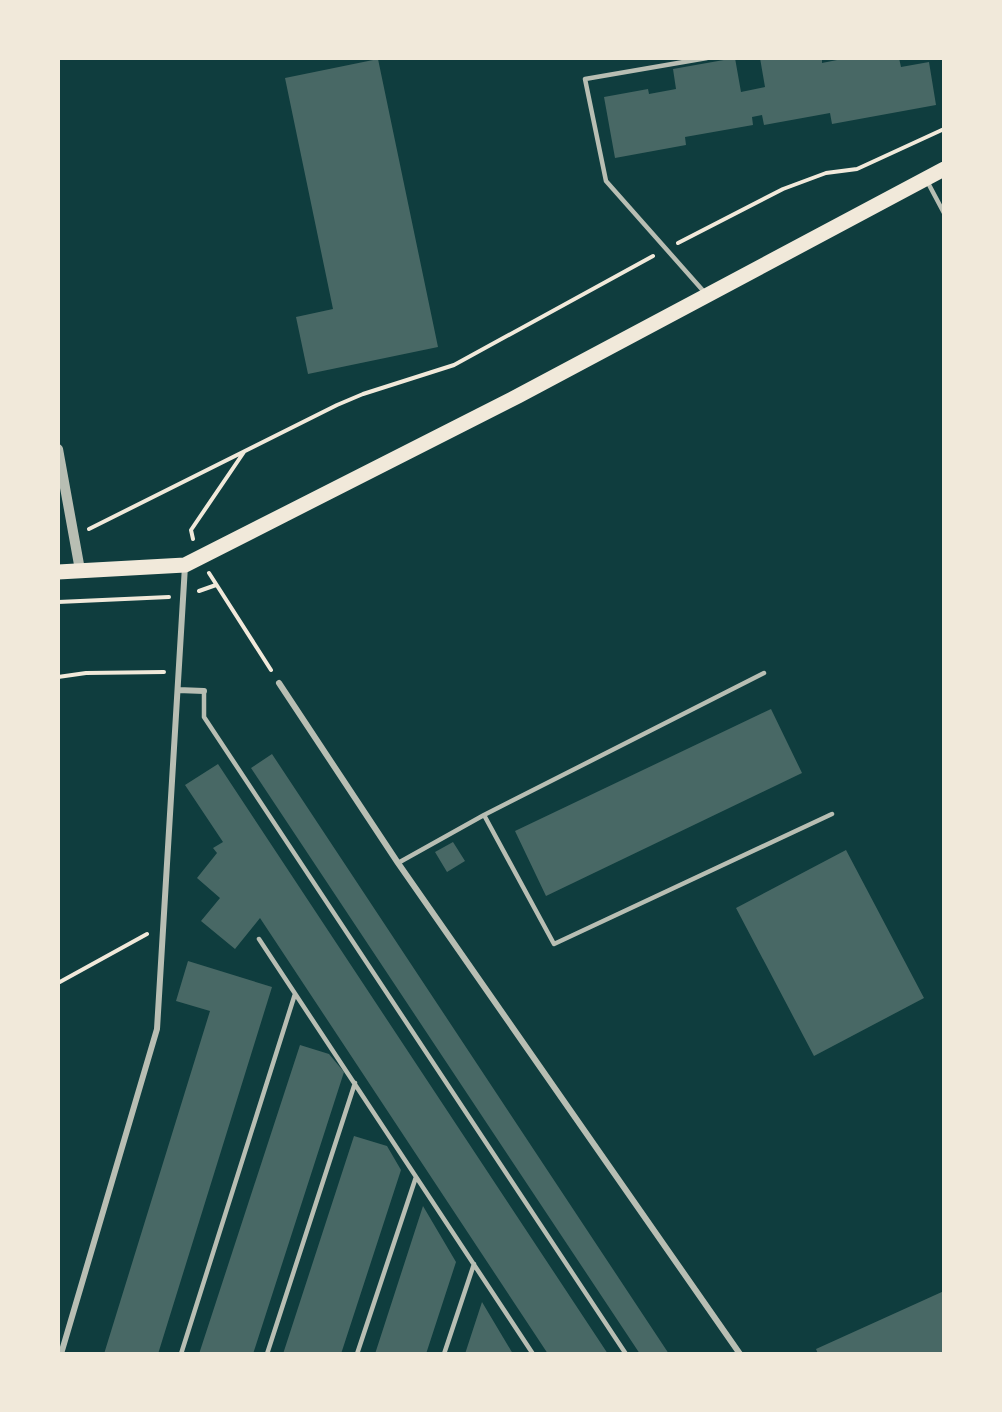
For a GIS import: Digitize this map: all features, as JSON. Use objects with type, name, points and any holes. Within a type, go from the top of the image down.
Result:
[{"type":"main road","points":[[58,572],[185,566],[518,396],[944,169]]},
{"type":"street","points":[[58,449],[80,570]]},
{"type":"street","points":[[61,1353],[157,1029],[185,566]]},
{"type":"street","points":[[279,683],[398,863],[740,1353]]},
{"type":"street","points":[[178,690],[204,691]]},
{"type":"lane","points":[[706,58],[585,79],[606,181],[707,295]]},
{"type":"lane","points":[[926,179],[944,213]]},
{"type":"lane","points":[[398,863],[484,815],[764,673]]},
{"type":"lane","points":[[204,691],[204,717],[626,1353]]},
{"type":"lane","points":[[484,815],[554,944],[832,814]]},
{"type":"lane","points":[[259,939],[532,1353]]},
{"type":"lane","points":[[181,1353],[295,994]]},
{"type":"lane","points":[[267,1353],[355,1083]]},
{"type":"lane","points":[[357,1353],[416,1176]]},
{"type":"lane","points":[[444,1353],[474,1264]]},
{"type":"path","points":[[75,536],[363,394],[454,365],[667,249],[783,189],[826,173],[857,169],[944,129]]},
{"type":"path","points":[[191,530],[244,452]]},
{"type":"path","points":[[199,558],[279,683]]},
{"type":"path","points":[[58,602],[184,597],[216,585]]},
{"type":"path","points":[[58,677],[86,673],[180,672]]},
{"type":"path","points":[[58,982],[164,925]]},
{"type":"building","points":[[735,58],[741,92],[765,87],[760,58],[822,58],[822,63],[847,58],[899,58],[901,67],[929,62],[936,105],[832,124],[830,113],[764,125],[762,115],[752,117],[753,125],[685,137],[686,145],[615,158],[604,97],[648,89],[649,94],[676,89],[673,69]]},
{"type":"building","points":[[378,59],[438,347],[308,374],[296,317],[333,309],[285,78]]},
{"type":"building","points":[[771,709],[802,773],[546,896],[515,831]]},
{"type":"building","points":[[272,754],[669,1354],[640,1354],[251,768]]},
{"type":"building","points":[[218,764],[608,1354],[548,1354],[260,918],[235,949],[201,921],[220,898],[197,878],[217,853],[213,848],[223,842],[185,785]]},
{"type":"building","points":[[453,842],[465,861],[447,872],[435,852]]},
{"type":"building","points":[[846,850],[924,998],[814,1056],[736,908]]},
{"type":"building","points":[[188,961],[272,987],[158,1354],[104,1354],[210,1011],[176,1001]]},
{"type":"building","points":[[300,1045],[329,1054],[344,1072],[253,1354],[199,1354]]},
{"type":"building","points":[[354,1136],[387,1146],[401,1170],[341,1354],[283,1354]]},
{"type":"building","points":[[423,1206],[456,1262],[426,1354],[375,1354]]},
{"type":"building","points":[[944,1291],[944,1354],[818,1354],[816,1349]]},
{"type":"building","points":[[482,1302],[513,1354],[465,1354]]}]
